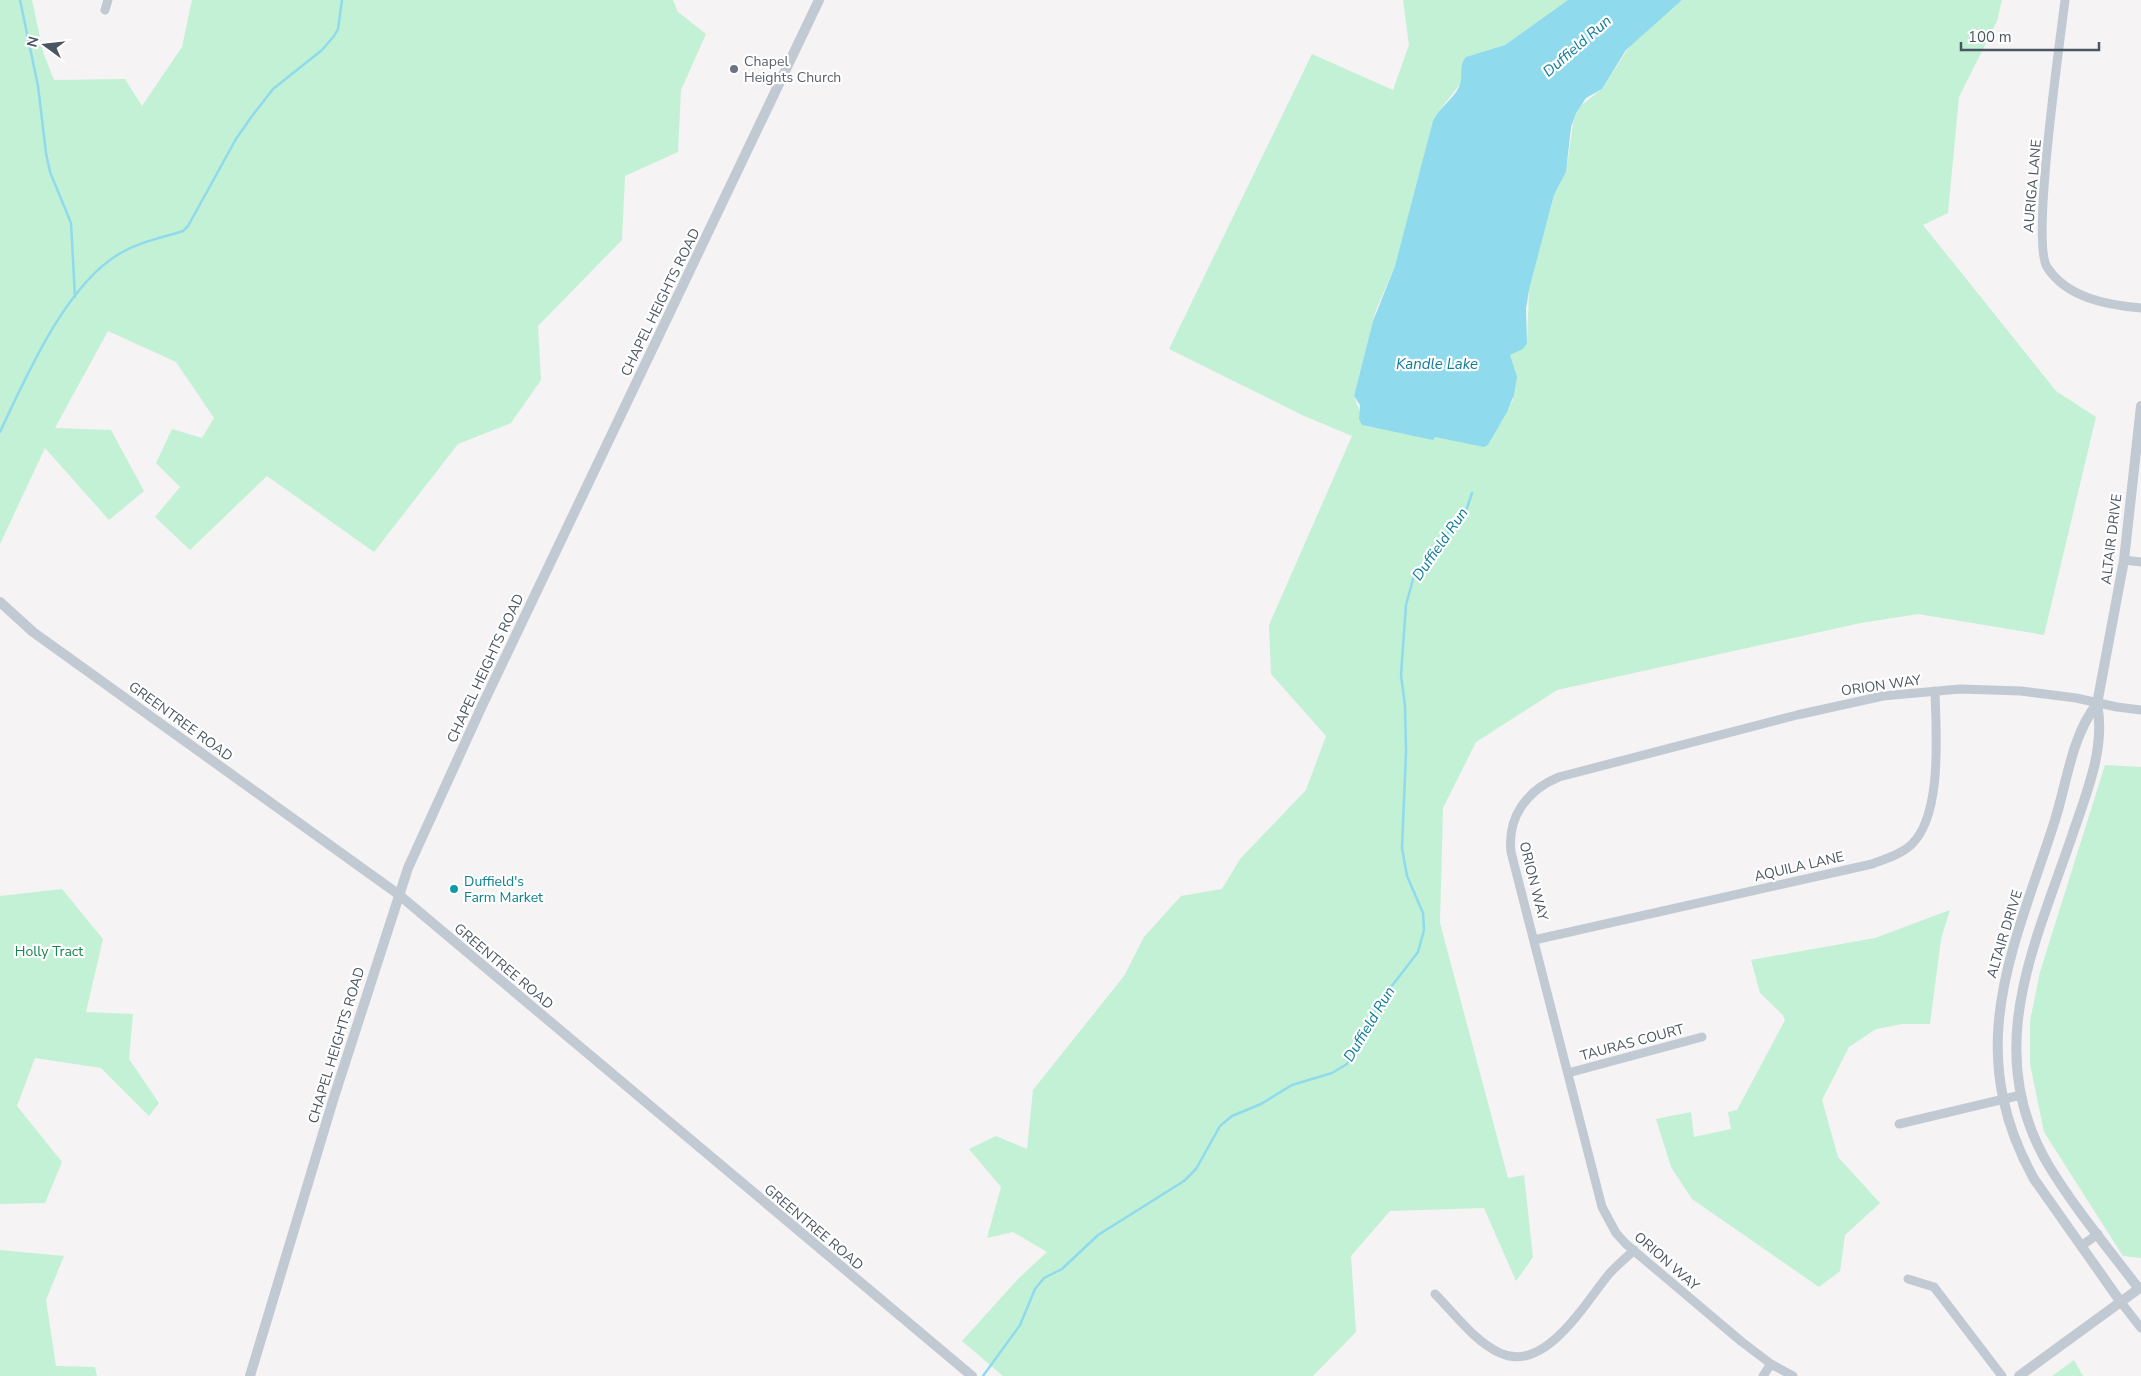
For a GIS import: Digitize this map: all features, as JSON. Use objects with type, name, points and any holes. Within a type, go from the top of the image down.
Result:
[{"type":"street","points":[[105,10],[108,0]]},
{"type":"street","name":"CHAPEL HEIGHTS ROAD","points":[[250,1376],[398,894],[481,708],[819,0]]},
{"type":"street","name":"AURIGA LANE","points":[[2065,0],[2041,220],[2042,258],[2056,279],[2083,296],[2109,304],[2141,308]]},
{"type":"street","name":"ALTAIR DRIVE","points":[[2140,1289],[2049,1166],[2040,1148],[2021,1095],[2016,1041],[2022,984],[2090,777],[2100,736],[2098,704],[2124,560],[2141,406]]},
{"type":"street","points":[[2124,560],[2141,562]]},
{"type":"street","name":"GREENTREE ROAD","points":[[0,602],[33,632],[398,894],[972,1376]]},
{"type":"street","name":"ORION WAY","points":[[1793,1376],[1771,1364],[1673,1285],[1616,1233],[1602,1208],[1511,852],[1509,839],[1512,825],[1524,801],[1535,789],[1545,782],[1580,771],[1836,705],[1883,696],[1960,689],[2021,691],[2076,698],[2098,704],[2141,710]]},
{"type":"street","name":"AQUILA LANE","points":[[1534,940],[1872,864],[1899,853],[1911,845],[1920,833],[1931,800],[1936,751],[1934,691]]},
{"type":"street","name":"ALTAIR DRIVE","points":[[2098,704],[2080,734],[2065,789],[2004,976],[1997,1043],[2003,1100],[2022,1158],[2034,1179],[2120,1301]]},
{"type":"street","name":"TAURAS COURT","points":[[1568,1073],[1702,1037]]},
{"type":"street","points":[[1899,1124],[2021,1095]]},
{"type":"street","points":[[2081,1246],[2098,1234]]},
{"type":"street","points":[[1435,1294],[1483,1342],[1501,1353],[1518,1356],[1534,1354],[1557,1337],[1611,1272],[1634,1250]]},
{"type":"street","points":[[1908,1279],[1934,1287],[2002,1376]]},
{"type":"street","points":[[2019,1376],[2120,1301],[2140,1289]]},
{"type":"street","points":[[2120,1301],[2141,1328]]},
{"type":"street","points":[[1763,1376],[1771,1364]]},
{"type":"green space","points":[[0,0],[32,0],[43,52],[54,80],[125,79],[142,106],[182,47],[192,0],[673,0],[678,12],[706,34],[681,90],[678,152],[625,176],[622,240],[538,326],[541,380],[511,423],[458,444],[374,552],[267,476],[190,550],[155,517],[180,487],[156,463],[172,429],[202,438],[214,418],[176,362],[108,331],[55,428],[111,430],[144,491],[109,520],[45,448],[0,544]]},
{"type":"green space","points":[[1403,0],[1569,0],[1505,45],[1466,58],[1461,83],[1439,111],[1395,266],[1376,310],[1354,396],[1365,426],[1488,445],[1513,400],[1510,355],[1527,343],[1529,290],[1554,195],[1566,172],[1575,110],[1602,89],[1631,44],[1682,0],[2002,0],[1997,21],[1959,97],[1948,213],[1923,225],[2056,391],[2096,417],[2044,635],[1918,614],[1861,623],[1557,690],[1476,742],[1443,808],[1440,923],[1508,1178],[1524,1175],[1533,1257],[1516,1281],[1484,1208],[1390,1211],[1351,1256],[1356,1332],[1313,1376],[1003,1376],[962,1341],[1018,1279],[1047,1252],[1013,1232],[987,1238],[1001,1187],[969,1149],[996,1136],[1027,1149],[1033,1090],[1124,976],[1144,937],[1181,896],[1222,889],[1240,859],[1306,790],[1326,736],[1271,674],[1269,625],[1352,436],[1302,415],[1169,349],[1312,54],[1393,90],[1409,45]]},
{"type":"green space","points":[[2105,765],[2141,767],[2141,1258],[2123,1256],[2044,1132],[2030,1064],[2030,1021],[2040,972]]},
{"type":"green space","name":"Holly Tract","points":[[62,889],[103,939],[86,1012],[133,1014],[129,1059],[159,1103],[149,1116],[101,1068],[35,1058],[17,1106],[62,1162],[45,1203],[0,1204],[0,896]]},
{"type":"green space","points":[[1950,910],[1941,939],[1930,1024],[1902,1024],[1876,1029],[1849,1047],[1822,1100],[1838,1157],[1880,1203],[1845,1235],[1840,1271],[1819,1287],[1692,1199],[1671,1167],[1656,1119],[1691,1112],[1694,1137],[1731,1129],[1728,1112],[1737,1110],[1785,1020],[1783,1015],[1760,993],[1751,960],[1875,938]]},
{"type":"green space","points":[[0,1250],[64,1256],[46,1300],[56,1366],[95,1367],[97,1376],[0,1376]]},
{"type":"green space","points":[[2074,1360],[2083,1376],[2052,1376]]},
{"type":"water","name":"Kandle Lake","points":[[1568,0],[1682,0],[1626,50],[1602,89],[1586,98],[1576,113],[1571,127],[1566,172],[1554,195],[1529,290],[1526,309],[1527,343],[1523,349],[1510,355],[1517,377],[1514,395],[1507,412],[1488,445],[1484,447],[1435,437],[1433,440],[1362,425],[1359,419],[1360,405],[1354,396],[1373,321],[1395,266],[1433,121],[1459,87],[1462,64],[1466,57],[1505,45]]},
{"type":"waterway","points":[[20,0],[38,86],[50,172],[71,223],[75,297]]},
{"type":"waterway","points":[[0,432],[49,334],[81,288],[99,269],[119,254],[142,243],[183,231],[188,226],[236,139],[252,116],[273,89],[322,50],[334,36],[338,29],[342,0]]},
{"type":"waterway","name":"Duffield Run","points":[[983,1376],[1020,1325],[1035,1289],[1044,1278],[1062,1269],[1098,1235],[1184,1181],[1196,1169],[1220,1126],[1232,1116],[1261,1104],[1292,1085],[1332,1073],[1347,1064],[1381,1000],[1418,952],[1424,930],[1423,913],[1407,876],[1402,848],[1406,752],[1405,706],[1401,675],[1406,605],[1413,579],[1467,508],[1472,493]]},
{"type":"place","name":"Chapel Heights Church","points":[[734,69]]},
{"type":"place","name":"Duffield's Farm Market","points":[[454,889]]}]
